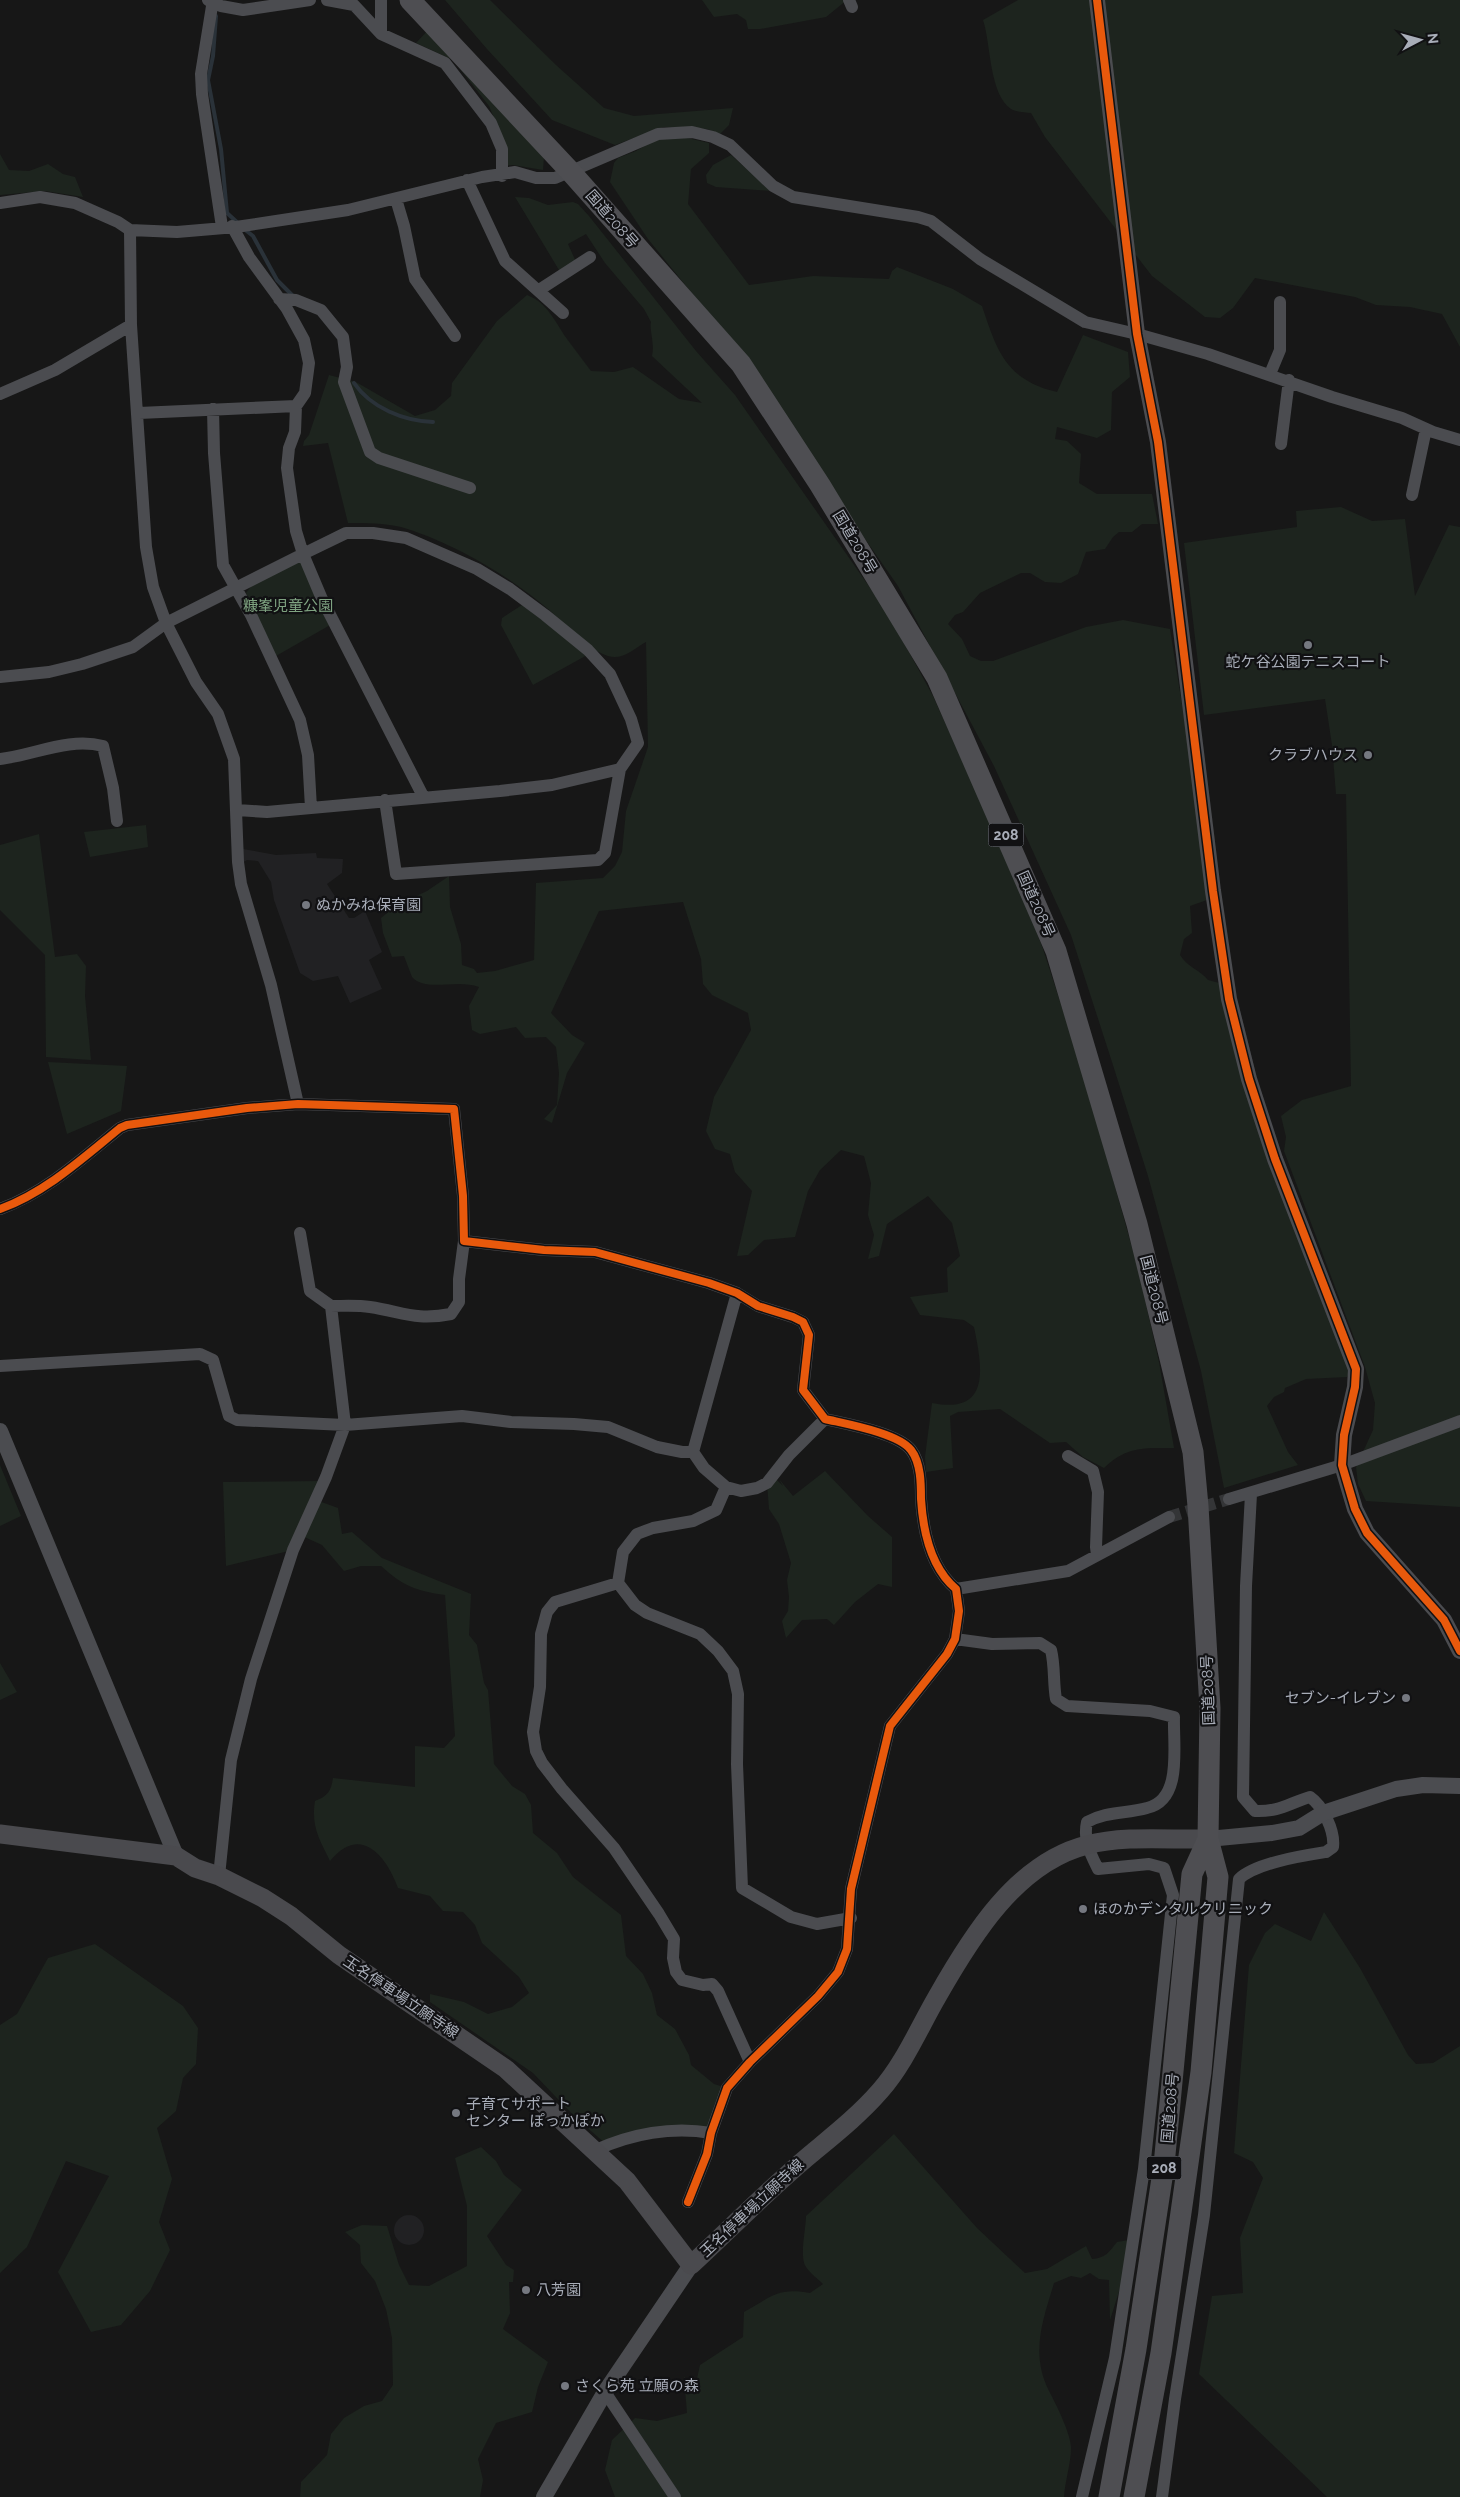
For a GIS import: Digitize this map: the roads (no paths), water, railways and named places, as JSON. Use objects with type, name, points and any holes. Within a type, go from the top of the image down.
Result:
[{"type":"highway","name":"国道208号","points":[[410,0],[569,170],[741,364],[820,485],[937,678],[1056,951],[1137,1224],[1193,1452],[1210,1708],[1208,1839],[1218,1877],[1201,2072],[1161,2353],[1134,2497]]},
{"type":"highway","name":"国道208号","points":[[1109,2497],[1136,2349],[1164,2165],[1192,1874],[1208,1839]]},
{"type":"main road","name":"玉名停車場立願寺線","points":[[0,1834],[176,1856],[195,1868],[219,1876],[263,1898],[291,1916],[339,1955],[506,2069],[596,2150],[627,2181],[691,2265],[810,2154],[847,2126],[881,2090],[902,2058],[960,1957],[982,1925],[1007,1897],[1034,1872],[1063,1854],[1087,1845],[1109,1841],[1208,1839]]},
{"type":"street","points":[[310,0],[243,10],[221,6],[211,0],[201,74],[202,94],[230,226],[304,340],[309,363],[305,394],[296,406],[295,432],[289,448],[287,468],[296,531],[303,554],[322,599],[424,798]]},
{"type":"street","points":[[326,0],[354,5],[381,34],[445,63],[491,123],[502,149],[502,176]]},
{"type":"street","points":[[381,0],[381,34]]},
{"type":"street","points":[[1097,0],[1137,334],[1158,442],[1212,881],[1229,999],[1249,1080],[1275,1159],[1356,1369],[1355,1387],[1344,1435],[1342,1464],[1355,1509],[1367,1533],[1444,1620],[1460,1651]]},
{"type":"street","points":[[0,203],[40,197],[75,204],[118,222],[130,230],[177,232],[253,224],[348,210],[467,180],[502,176],[515,172],[536,178],[555,178],[569,170],[658,134],[692,132],[713,137],[730,145],[773,186],[792,197],[918,217],[931,221],[980,260],[1085,322],[1137,334],[1270,374],[1332,397],[1402,418],[1426,429],[1460,440]]},
{"type":"street","points":[[467,180],[505,261],[564,312]]},
{"type":"street","points":[[396,199],[404,226],[415,279],[455,336]]},
{"type":"street","points":[[130,230],[131,325],[139,413],[146,547],[154,586],[166,623],[196,682],[218,714],[234,759],[238,862],[241,884],[270,985],[298,1104]]},
{"type":"street","points":[[538,290],[590,256]]},
{"type":"street","points":[[279,299],[296,300],[321,310],[343,337],[347,367],[344,382],[370,452],[379,458],[470,488]]},
{"type":"street","points":[[1270,374],[1280,350],[1280,302]]},
{"type":"street","points":[[0,394],[55,370],[131,325]]},
{"type":"street","points":[[1280,444],[1289,380]]},
{"type":"street","points":[[139,413],[296,406]]},
{"type":"street","points":[[213,409],[214,453],[224,565],[251,615],[300,720],[309,764],[312,808]]},
{"type":"street","points":[[1412,495],[1426,429]]},
{"type":"street","points":[[0,677],[48,672],[82,664],[133,647],[166,623],[346,533],[373,532],[406,538],[477,568],[510,588],[588,650],[610,674],[631,719],[638,743],[620,769],[606,853],[598,860],[396,874],[385,800]]},
{"type":"street","points":[[0,759],[74,743],[92,743],[103,746],[112,780],[117,820]]},
{"type":"street","points":[[237,810],[267,812],[552,785],[620,769]]},
{"type":"street","points":[[0,1209],[18,1203],[73,1168],[120,1128],[127,1125],[247,1108],[298,1104],[454,1109],[463,1196],[464,1241],[458,1279],[459,1302],[451,1314],[434,1318],[414,1318],[370,1307],[331,1306],[310,1292],[300,1233]]},
{"type":"street","points":[[464,1241],[544,1250],[595,1252],[709,1283],[736,1293],[758,1306],[803,1322],[810,1335],[803,1390],[825,1419],[870,1429],[897,1441],[911,1450],[920,1477],[926,1542],[945,1580],[956,1588],[1068,1571],[1169,1517]]},
{"type":"street","points":[[736,1293],[693,1452],[704,1468],[726,1488],[741,1491],[767,1483],[789,1455],[825,1419]]},
{"type":"street","points":[[219,1876],[231,1760],[252,1679],[293,1550],[326,1477],[345,1425],[331,1306]]},
{"type":"street","points":[[0,1366],[200,1354],[213,1360],[229,1416],[237,1420],[345,1425],[462,1416],[511,1422],[608,1427],[657,1447],[682,1452],[693,1452]]},
{"type":"street","points":[[1228,1499],[1252,1494],[1342,1464],[1460,1421]]},
{"type":"street","points":[[0,1431],[176,1856]]},
{"type":"street","points":[[1068,1456],[1093,1471],[1098,1492],[1097,1555]]},
{"type":"street","points":[[726,1488],[716,1510],[693,1521],[653,1528],[637,1534],[623,1552],[618,1583],[635,1605],[647,1613],[700,1634],[718,1651],[733,1671],[738,1694],[742,1888],[791,1917],[817,1924],[850,1918]]},
{"type":"street","points":[[1162,2497],[1175,2399],[1204,2215],[1238,1879],[1260,1866],[1326,1852],[1333,1847],[1334,1837],[1317,1802],[1310,1797],[1276,1811],[1266,1812],[1255,1811],[1242,1796],[1246,1586],[1252,1494]]},
{"type":"street","points":[[618,1583],[555,1602],[546,1612],[540,1634],[540,1687],[533,1732],[536,1751],[542,1763],[562,1789],[614,1848],[659,1914],[674,1939],[673,1958],[676,1972],[682,1980],[703,1985],[712,1984],[718,1991],[750,2062]]},
{"type":"street","points":[[688,2202],[707,2154],[711,2133],[727,2088],[750,2062],[818,1996],[838,1972],[847,1949],[851,1889],[890,1726],[947,1654],[955,1639],[959,1611],[956,1588]]},
{"type":"street","points":[[955,1639],[992,1644],[1040,1643],[1051,1650],[1055,1666],[1054,1687],[1056,1698],[1067,1706],[1150,1711],[1174,1717],[1172,1777],[1168,1794],[1162,1802],[1147,1808],[1108,1813],[1087,1822],[1085,1832],[1087,1845],[1098,1868],[1150,1864],[1164,1868],[1173,1894],[1144,2169],[1115,2358],[1082,2497]]},
{"type":"street","points":[[1208,1839],[1272,1833],[1299,1828],[1323,1813],[1396,1789],[1423,1786],[1460,1786]]},
{"type":"street","points":[[596,2150],[627,2137],[690,2129],[711,2133]]},
{"type":"street","points":[[544,2497],[604,2392],[691,2265]]},
{"type":"street","points":[[604,2392],[675,2497]]},
{"type":"waterway","points":[[216,16],[213,56],[208,80],[221,149],[227,213],[239,224]]},
{"type":"waterway","points":[[244,229],[253,236],[277,280],[294,297]]},
{"type":"waterway","points":[[354,383],[369,399],[389,412],[411,419],[433,422]]},
{"type":"tunnel","points":[[1169,1517],[1229,1499]]},
{"type":"place","name":"蛇ケ谷公園テニスコート","points":[[1308,645]]},
{"type":"place","name":"クラブハウス","points":[[1368,755]]},
{"type":"place","name":"ぬかみね保育園","points":[[306,905]]},
{"type":"place","name":"セブン-イレブン","points":[[1406,1698]]},
{"type":"place","name":"ほのかデンタルクリニック","points":[[1083,1909]]},
{"type":"place","name":"子育てサポート センター ぽっかぽか","points":[[456,2113]]},
{"type":"place","name":"八芳園","points":[[526,2290]]},
{"type":"place","name":"さくら苑 立願の森","points":[[565,2386]]},
{"type":"park label","name":"糠峯児童公園","points":[[288,606]]}]
